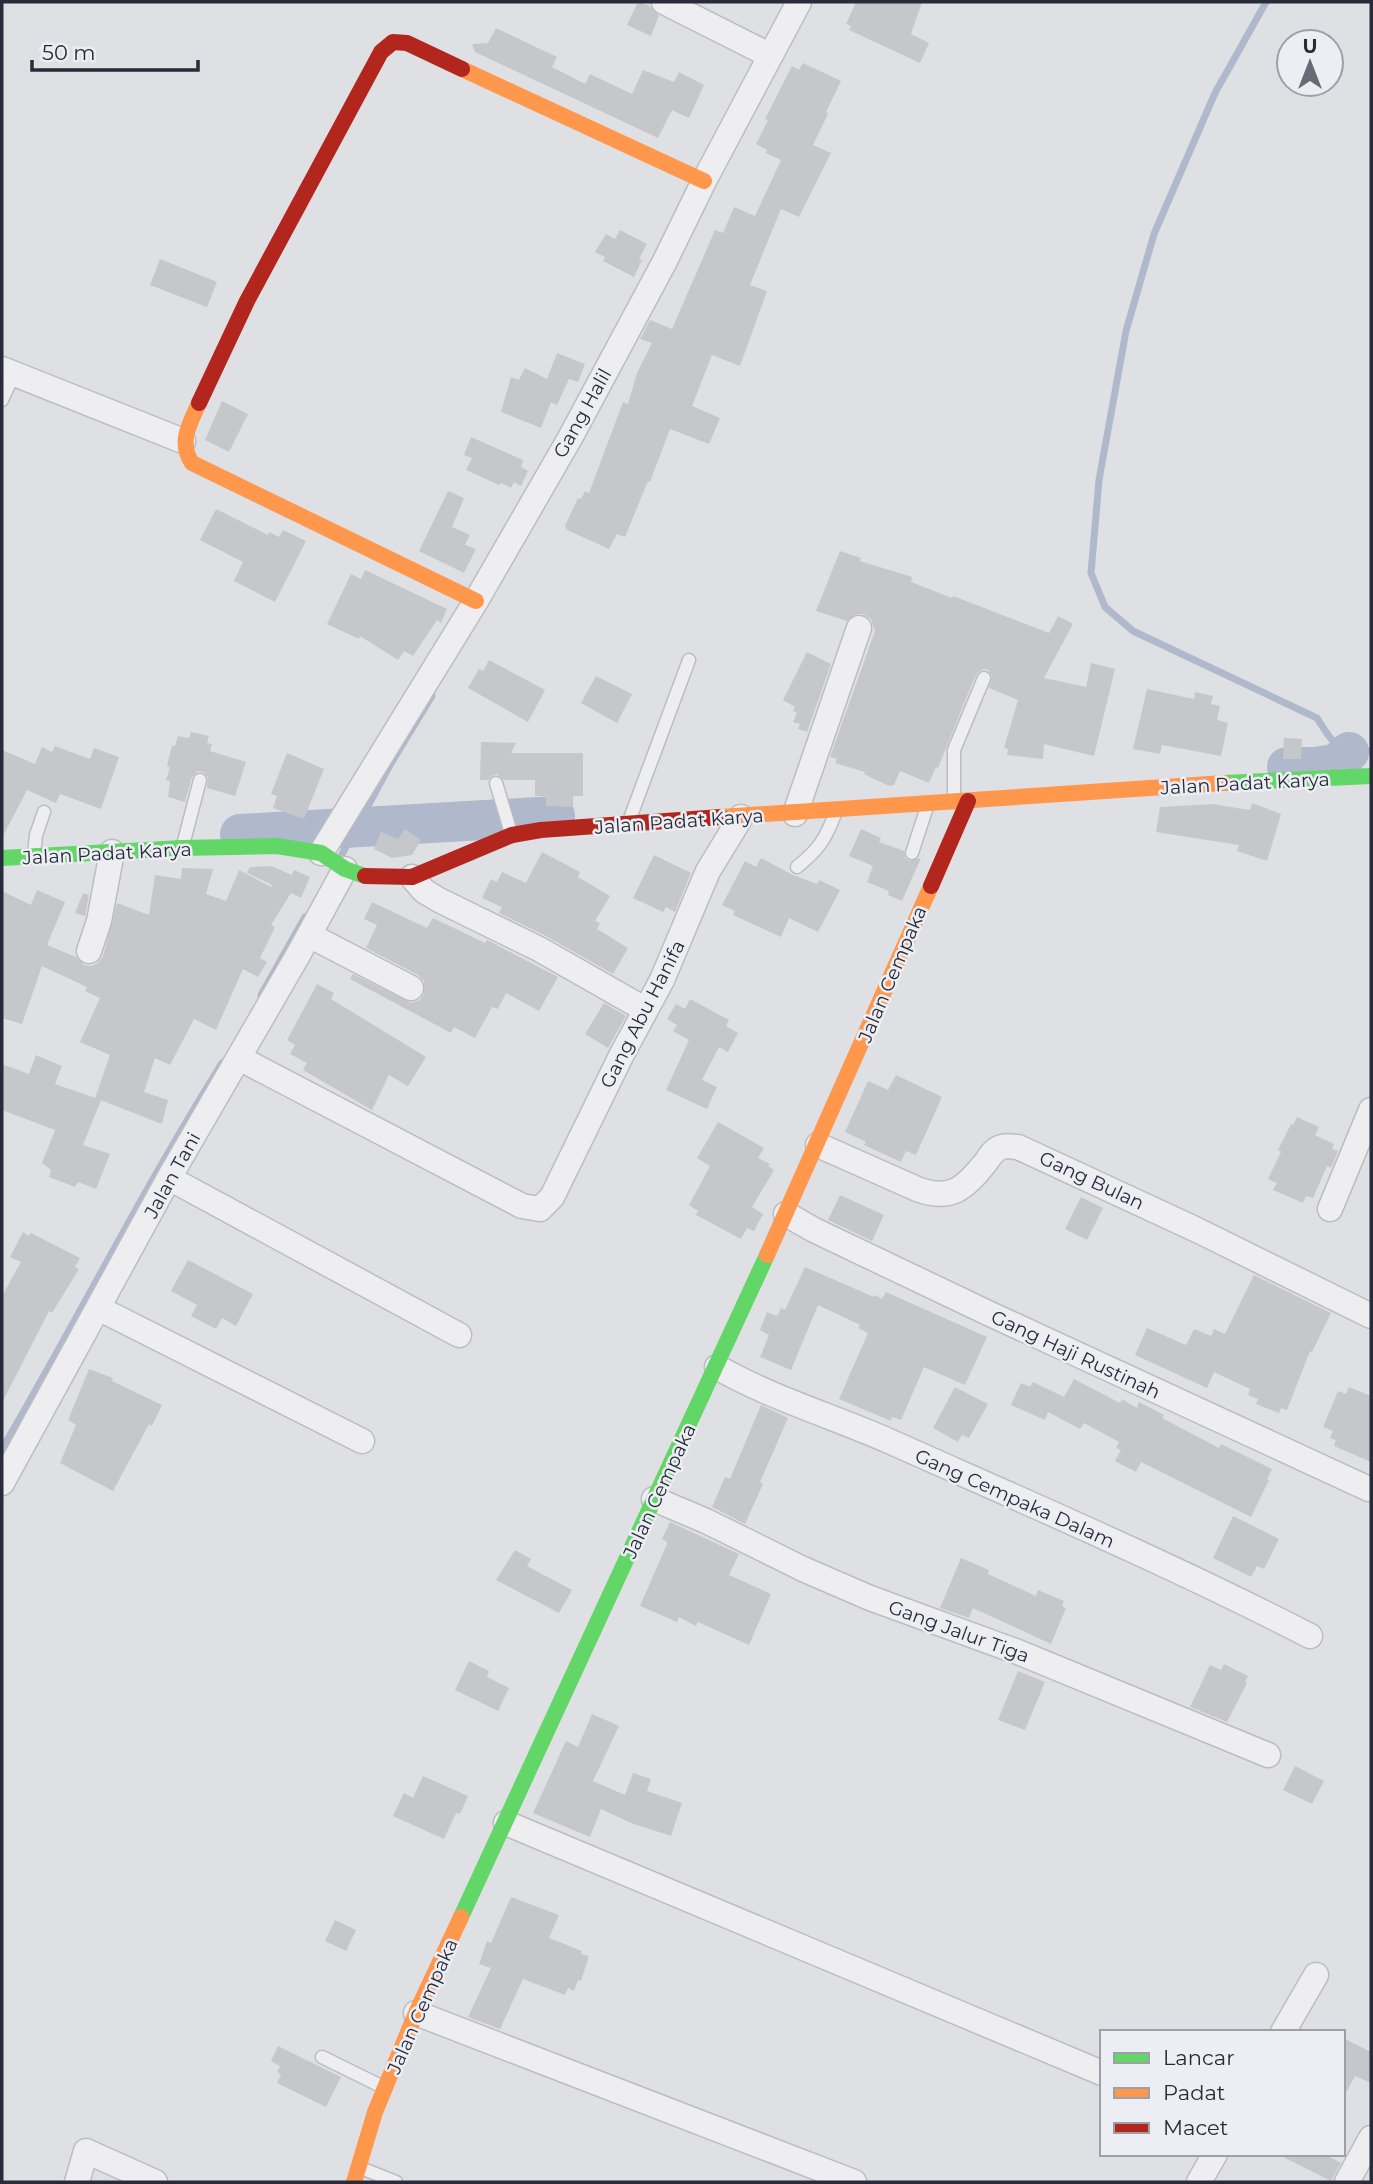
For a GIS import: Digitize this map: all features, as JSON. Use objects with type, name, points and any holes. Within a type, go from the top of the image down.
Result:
[{"type":"street","points":[[664,2],[769,55]]},
{"type":"street","name":"Gang Halil","points":[[332,858],[346,814],[477,600],[570,438],[799,2]]},
{"type":"street","points":[[477,600],[192,463],[187,457],[183,441],[247,301],[381,52],[393,42],[414,47],[704,181]]},
{"type":"street","points":[[8,371],[183,441]]},
{"type":"street","points":[[795,814],[859,628]]},
{"type":"street","name":"Jalan Padat Karya","points":[[2,858],[34,853],[112,852],[183,844],[277,846],[332,858],[365,876],[412,877],[510,830],[541,830],[630,820],[795,814],[959,798],[1187,785],[1368,768]]},
{"type":"street","name":"Jalan Cempaka","points":[[356,2175],[375,2112],[416,2013],[718,1367],[818,1145],[959,798]]},
{"type":"street","name":"Gang Abu Hanifa","points":[[239,1058],[522,1206],[540,1209],[552,1197],[678,945],[708,872],[741,817]]},
{"type":"street","points":[[89,951],[99,921],[112,852]]},
{"type":"street","name":"Jalan Tani","points":[[2,1483],[169,1178],[309,935],[332,858]]},
{"type":"street","points":[[412,877],[424,891],[439,900],[539,949],[646,1010]]},
{"type":"street","points":[[309,935],[411,988]]},
{"type":"street","points":[[1330,1209],[1371,1110]]},
{"type":"street","name":"Gang Bulan","points":[[818,1145],[916,1189],[945,1194],[960,1189],[995,1150],[1003,1146],[1018,1147],[1161,1212],[1371,1316]]},
{"type":"street","points":[[169,1178],[459,1335]]},
{"type":"street","name":"Gang Haji Rustinah","points":[[786,1214],[988,1313],[1369,1489]]},
{"type":"street","points":[[98,1308],[362,1441]]},
{"type":"street","name":"Gang Cempaka Dalam","points":[[718,1367],[739,1380],[873,1434],[1144,1556],[1310,1636]]},
{"type":"street","name":"Gang Jalur Tiga","points":[[654,1499],[859,1594],[1018,1652],[1268,1755]]},
{"type":"street","points":[[506,1823],[1100,2072]]},
{"type":"street","points":[[1284,2030],[1315,1975]]},
{"type":"street","points":[[416,2013],[854,2182]]},
{"type":"street","points":[[1347,2182],[1371,2138]]},
{"type":"street","points":[[77,2182],[86,2151],[155,2182]]},
{"type":"street","points":[[1199,2182],[1214,2156]]},
{"type":"lane","points":[[2,400],[8,371]]},
{"type":"lane","points":[[630,820],[689,660]]},
{"type":"lane","points":[[959,798],[953,778],[954,750],[984,678]]},
{"type":"lane","points":[[183,844],[200,780]]},
{"type":"lane","points":[[496,783],[510,830]]},
{"type":"lane","points":[[912,853],[929,803]]},
{"type":"lane","points":[[34,853],[36,835],[44,811]]},
{"type":"lane","points":[[797,867],[824,841],[836,811]]},
{"type":"lane","points":[[322,2057],[386,2089]]},
{"type":"lane","points":[[356,2175],[396,2182]]},
{"type":"building","points":[[638,2],[650,6],[659,16],[651,36],[627,25]]},
{"type":"building","points":[[856,2],[922,2],[911,34],[929,43],[920,63],[849,30],[851,26],[846,24]]},
{"type":"building","points":[[496,28],[557,57],[552,67],[585,84],[590,74],[632,94],[643,70],[674,82],[679,72],[704,85],[689,118],[672,110],[658,138],[475,52],[472,44],[488,43]]},
{"type":"building","points":[[803,63],[841,81],[813,145],[831,153],[799,217],[781,209],[750,285],[767,291],[740,366],[712,355],[692,406],[720,418],[709,444],[670,429],[625,537],[617,534],[609,549],[567,530],[565,526],[578,498],[581,499],[585,491],[589,493],[623,402],[628,404],[637,373],[652,343],[640,339],[650,320],[672,329],[715,230],[723,233],[734,207],[755,216],[781,160],[766,153],[767,150],[756,144],[768,120],[765,119],[792,66],[799,70]]},
{"type":"building","points":[[620,230],[647,244],[634,277],[603,261],[605,257],[595,252],[606,234],[615,239]]},
{"type":"building","points":[[160,259],[217,282],[207,307],[150,285]]},
{"type":"building","points":[[557,353],[585,364],[578,382],[569,379],[557,405],[551,402],[541,428],[501,412],[511,377],[519,380],[525,368],[547,379]]},
{"type":"building","points":[[222,401],[248,414],[229,452],[205,440]]},
{"type":"building","points":[[471,437],[523,460],[521,467],[528,471],[521,486],[514,482],[511,488],[501,483],[499,485],[466,470],[472,458],[464,455]]},
{"type":"building","points":[[448,491],[464,498],[452,527],[470,535],[465,545],[476,549],[464,573],[419,551]]},
{"type":"building","points":[[216,509],[268,535],[269,532],[279,537],[283,530],[306,541],[275,602],[234,581],[243,562],[200,540]]},
{"type":"building","points":[[840,551],[861,558],[860,561],[912,577],[911,582],[1049,633],[1058,616],[1073,624],[1044,678],[1086,687],[1091,663],[1115,669],[1094,756],[1044,744],[1043,759],[1007,755],[1008,749],[1004,748],[1018,700],[989,688],[992,676],[984,669],[978,672],[973,681],[938,768],[936,767],[929,783],[900,771],[894,785],[889,786],[864,774],[865,772],[835,763],[837,759],[830,757],[875,631],[871,619],[863,614],[856,614],[847,621],[816,611]]},
{"type":"building","points":[[365,570],[447,609],[441,623],[437,620],[413,656],[404,651],[398,660],[360,636],[359,639],[327,624],[351,574],[361,579]]},
{"type":"building","points":[[807,652],[831,664],[807,732],[798,729],[800,724],[793,722],[797,713],[793,711],[795,707],[783,700]]},
{"type":"building","points":[[489,660],[545,690],[528,722],[468,688],[479,669],[483,671]]},
{"type":"building","points":[[596,676],[632,694],[617,723],[581,703]]},
{"type":"building","points":[[1147,689],[1194,699],[1195,692],[1213,696],[1211,704],[1220,706],[1217,720],[1228,723],[1221,756],[1162,745],[1160,754],[1133,749]]},
{"type":"building","points":[[191,732],[209,736],[207,743],[212,744],[210,751],[246,762],[235,796],[207,788],[208,777],[198,771],[192,777],[185,802],[168,797],[170,781],[166,780],[170,767],[167,766],[172,746],[175,746],[178,736],[189,738]]},
{"type":"building","points":[[1284,738],[1302,739],[1301,759],[1283,759]]},
{"type":"building","points":[[481,742],[516,743],[511,753],[583,753],[583,796],[573,796],[573,807],[546,806],[546,796],[535,796],[535,780],[504,780],[497,774],[488,780],[480,780]]},
{"type":"building","points":[[55,746],[90,759],[94,748],[119,757],[101,809],[60,794],[56,803],[27,790],[2,838],[2,750],[35,764],[42,747],[52,752]]},
{"type":"building","points":[[287,753],[324,769],[304,819],[273,808],[277,796],[271,794]]},
{"type":"building","points":[[1252,803],[1281,814],[1267,861],[1237,851],[1239,845],[1156,832],[1160,807],[1212,804],[1250,810]]},
{"type":"building","points":[[405,829],[421,840],[412,855],[392,858],[374,849],[381,832],[398,839]]},
{"type":"building","points":[[861,829],[881,838],[879,842],[904,851],[905,858],[909,861],[921,858],[902,901],[888,895],[889,891],[867,882],[873,866],[849,856]]},
{"type":"building","points":[[542,852],[580,872],[578,877],[610,896],[595,921],[600,923],[597,929],[628,948],[613,974],[499,913],[502,907],[482,898],[491,879],[497,882],[502,872],[526,883]]},
{"type":"building","points":[[654,855],[691,873],[675,912],[666,907],[663,912],[633,898]]},
{"type":"building","points":[[761,858],[793,875],[817,884],[819,880],[840,890],[818,932],[789,918],[781,937],[733,915],[735,911],[722,905],[745,861],[756,867]]},
{"type":"building","points":[[271,866],[292,875],[294,870],[310,877],[301,898],[291,893],[271,925],[275,927],[260,958],[267,962],[258,977],[243,969],[216,1030],[194,1019],[170,1065],[155,1058],[144,1092],[168,1100],[162,1124],[95,1098],[110,1055],[80,1042],[100,998],[85,991],[87,987],[42,966],[22,1024],[2,1018],[2,891],[31,905],[37,890],[65,902],[47,945],[76,957],[84,965],[91,966],[98,963],[103,956],[117,903],[149,915],[155,875],[181,879],[182,868],[213,869],[206,894],[226,901],[239,870],[271,887],[272,885],[247,873],[250,867]]},
{"type":"building","points":[[83,893],[89,895],[85,916],[75,913]]},
{"type":"building","points":[[372,902],[427,928],[433,918],[485,943],[487,940],[558,977],[539,1011],[506,993],[498,1009],[492,1007],[475,1038],[454,1027],[451,1033],[350,979],[353,974],[411,1003],[420,1000],[424,994],[424,981],[418,975],[366,948],[377,925],[364,919]]},
{"type":"building","points":[[317,984],[334,993],[331,999],[426,1057],[408,1086],[389,1075],[372,1110],[303,1070],[307,1063],[290,1054],[295,1045],[287,1040]]},
{"type":"building","points":[[690,999],[729,1020],[726,1026],[738,1033],[728,1052],[719,1047],[702,1080],[717,1087],[707,1109],[666,1090],[689,1040],[673,1031],[677,1025],[667,1019],[676,1004],[685,1009]]},
{"type":"building","points":[[604,1003],[626,1016],[608,1048],[585,1034]]},
{"type":"building","points":[[36,1055],[62,1066],[55,1084],[101,1100],[83,1145],[110,1154],[96,1189],[78,1182],[75,1187],[49,1177],[51,1170],[42,1163],[55,1130],[2,1110],[2,1064],[29,1074]]},
{"type":"building","points":[[896,1075],[942,1097],[916,1155],[906,1151],[901,1162],[864,1145],[866,1142],[845,1132],[868,1081],[888,1090]]},
{"type":"building","points":[[1297,1117],[1319,1127],[1315,1135],[1334,1144],[1332,1149],[1338,1151],[1331,1168],[1327,1166],[1313,1198],[1306,1196],[1303,1203],[1273,1190],[1277,1183],[1268,1179],[1281,1152],[1278,1150]]},
{"type":"building","points":[[718,1122],[764,1148],[758,1158],[770,1164],[768,1166],[774,1170],[752,1207],[763,1214],[754,1231],[747,1228],[741,1239],[696,1215],[698,1211],[689,1205],[710,1166],[697,1158]]},
{"type":"building","points":[[840,1195],[884,1215],[872,1241],[828,1220]]},
{"type":"building","points":[[1081,1197],[1103,1208],[1087,1240],[1065,1229]]},
{"type":"building","points":[[23,1232],[29,1236],[31,1233],[80,1258],[75,1267],[79,1269],[52,1313],[49,1311],[2,1403],[2,1296],[21,1262],[10,1257]]},
{"type":"building","points":[[188,1260],[253,1294],[236,1326],[222,1318],[216,1329],[191,1316],[197,1305],[171,1291]]},
{"type":"building","points":[[805,1267],[874,1297],[875,1295],[882,1299],[886,1292],[987,1337],[965,1385],[924,1367],[901,1420],[892,1417],[891,1421],[839,1399],[868,1333],[858,1328],[860,1325],[818,1305],[791,1370],[760,1357],[769,1335],[760,1330],[767,1312],[777,1316],[781,1308],[785,1310]]},
{"type":"building","points":[[1254,1275],[1331,1313],[1312,1352],[1310,1351],[1287,1410],[1281,1408],[1279,1413],[1256,1404],[1258,1399],[1248,1395],[1250,1389],[1214,1372],[1207,1388],[1135,1355],[1147,1328],[1186,1345],[1194,1329],[1211,1336],[1214,1329],[1225,1334]]},
{"type":"building","points":[[89,1369],[113,1378],[112,1381],[162,1405],[113,1491],[60,1463],[76,1425],[68,1420]]},
{"type":"building","points":[[1074,1379],[1120,1403],[1122,1399],[1137,1408],[1139,1402],[1164,1415],[1162,1418],[1219,1448],[1221,1444],[1272,1469],[1251,1517],[1141,1462],[1136,1472],[1115,1461],[1121,1450],[1116,1448],[1119,1442],[1084,1423],[1080,1429],[1048,1412],[1045,1420],[1011,1405],[1021,1383],[1030,1387],[1033,1382],[1064,1397]]},
{"type":"building","points":[[955,1387],[988,1404],[969,1438],[962,1435],[958,1442],[933,1428]]},
{"type":"building","points":[[1349,1387],[1371,1396],[1371,1462],[1334,1446],[1336,1440],[1330,1438],[1333,1431],[1323,1427],[1338,1391],[1346,1394]]},
{"type":"building","points":[[761,1405],[788,1418],[745,1524],[712,1507],[725,1477],[730,1479]]},
{"type":"building","points":[[1233,1516],[1279,1539],[1264,1569],[1257,1566],[1251,1577],[1213,1558]]},
{"type":"building","points":[[670,1522],[739,1554],[729,1575],[771,1594],[749,1645],[698,1622],[696,1626],[679,1617],[677,1622],[640,1606],[667,1544],[662,1539]]},
{"type":"building","points":[[515,1550],[531,1559],[527,1566],[572,1590],[559,1613],[496,1580]]},
{"type":"building","points":[[961,1558],[1036,1596],[1038,1590],[1064,1601],[1062,1606],[1066,1608],[1051,1644],[973,1608],[969,1618],[940,1608]]},
{"type":"building","points":[[469,1661],[489,1671],[487,1677],[509,1688],[498,1711],[455,1690]]},
{"type":"building","points":[[1224,1664],[1248,1676],[1227,1722],[1190,1707],[1210,1665],[1221,1670]]},
{"type":"building","points":[[1018,1671],[1045,1682],[1025,1730],[998,1720]]},
{"type":"building","points":[[592,1714],[619,1726],[593,1781],[625,1795],[633,1773],[651,1779],[647,1791],[682,1803],[671,1836],[631,1823],[601,1809],[590,1837],[533,1813],[566,1741],[578,1747]]},
{"type":"building","points":[[1295,1766],[1324,1781],[1312,1804],[1283,1790]]},
{"type":"building","points":[[423,1776],[468,1796],[460,1814],[456,1813],[444,1839],[393,1816],[404,1793],[413,1798]]},
{"type":"building","points":[[511,1897],[559,1915],[549,1938],[589,1956],[581,1981],[578,1980],[574,1991],[568,1988],[565,1995],[523,1979],[500,2029],[468,2017],[491,1968],[479,1964],[487,1941],[491,1943]]},
{"type":"building","points":[[335,1920],[356,1930],[346,1951],[325,1941]]},
{"type":"building","points":[[1345,2039],[1371,2052],[1371,2083],[1355,2076],[1345,2094]]},
{"type":"building","points":[[278,2046],[341,2077],[326,2107],[277,2083],[281,2075],[277,2072],[280,2066],[271,2061]]},
{"type":"building","points":[[1281,2156],[1328,2156],[1341,2163],[1331,2181]]},
{"type":"waterway","points":[[1266,2],[1215,93],[1154,234],[1126,331],[1099,480],[1091,573],[1105,607],[1133,631],[1317,718],[1338,745],[1351,750],[1371,751]]},
{"type":"waterway","points":[[341,856],[390,765],[432,696]]},
{"type":"waterway","points":[[1287,767],[1336,764],[1349,752]]},
{"type":"waterway","points":[[240,834],[555,816]]},
{"type":"waterway","points":[[261,995],[305,917]]},
{"type":"waterway","points":[[2,1449],[165,1158],[222,1063]]},
{"type":"traffic: fast","points":[[1224,783],[1371,776]]},
{"type":"traffic: fast","points":[[2,858],[182,848],[277,846],[321,853],[345,869],[365,876]]},
{"type":"traffic: fast","points":[[461,1917],[767,1255]]},
{"type":"traffic: slow","points":[[462,69],[704,181]]},
{"type":"traffic: slow","points":[[199,403],[189,425],[186,440],[192,463],[476,601]]},
{"type":"traffic: slow","points":[[721,817],[1224,783]]},
{"type":"traffic: slow","points":[[767,1255],[931,886]]},
{"type":"traffic: slow","points":[[354,2182],[375,2112],[416,2013],[461,1917]]},
{"type":"traffic: jam","points":[[199,403],[247,301],[381,52],[393,42],[407,43],[462,69]]},
{"type":"traffic: jam","points":[[931,886],[968,801]]},
{"type":"traffic: jam","points":[[365,876],[412,877],[512,835],[541,830],[721,817]]}]
